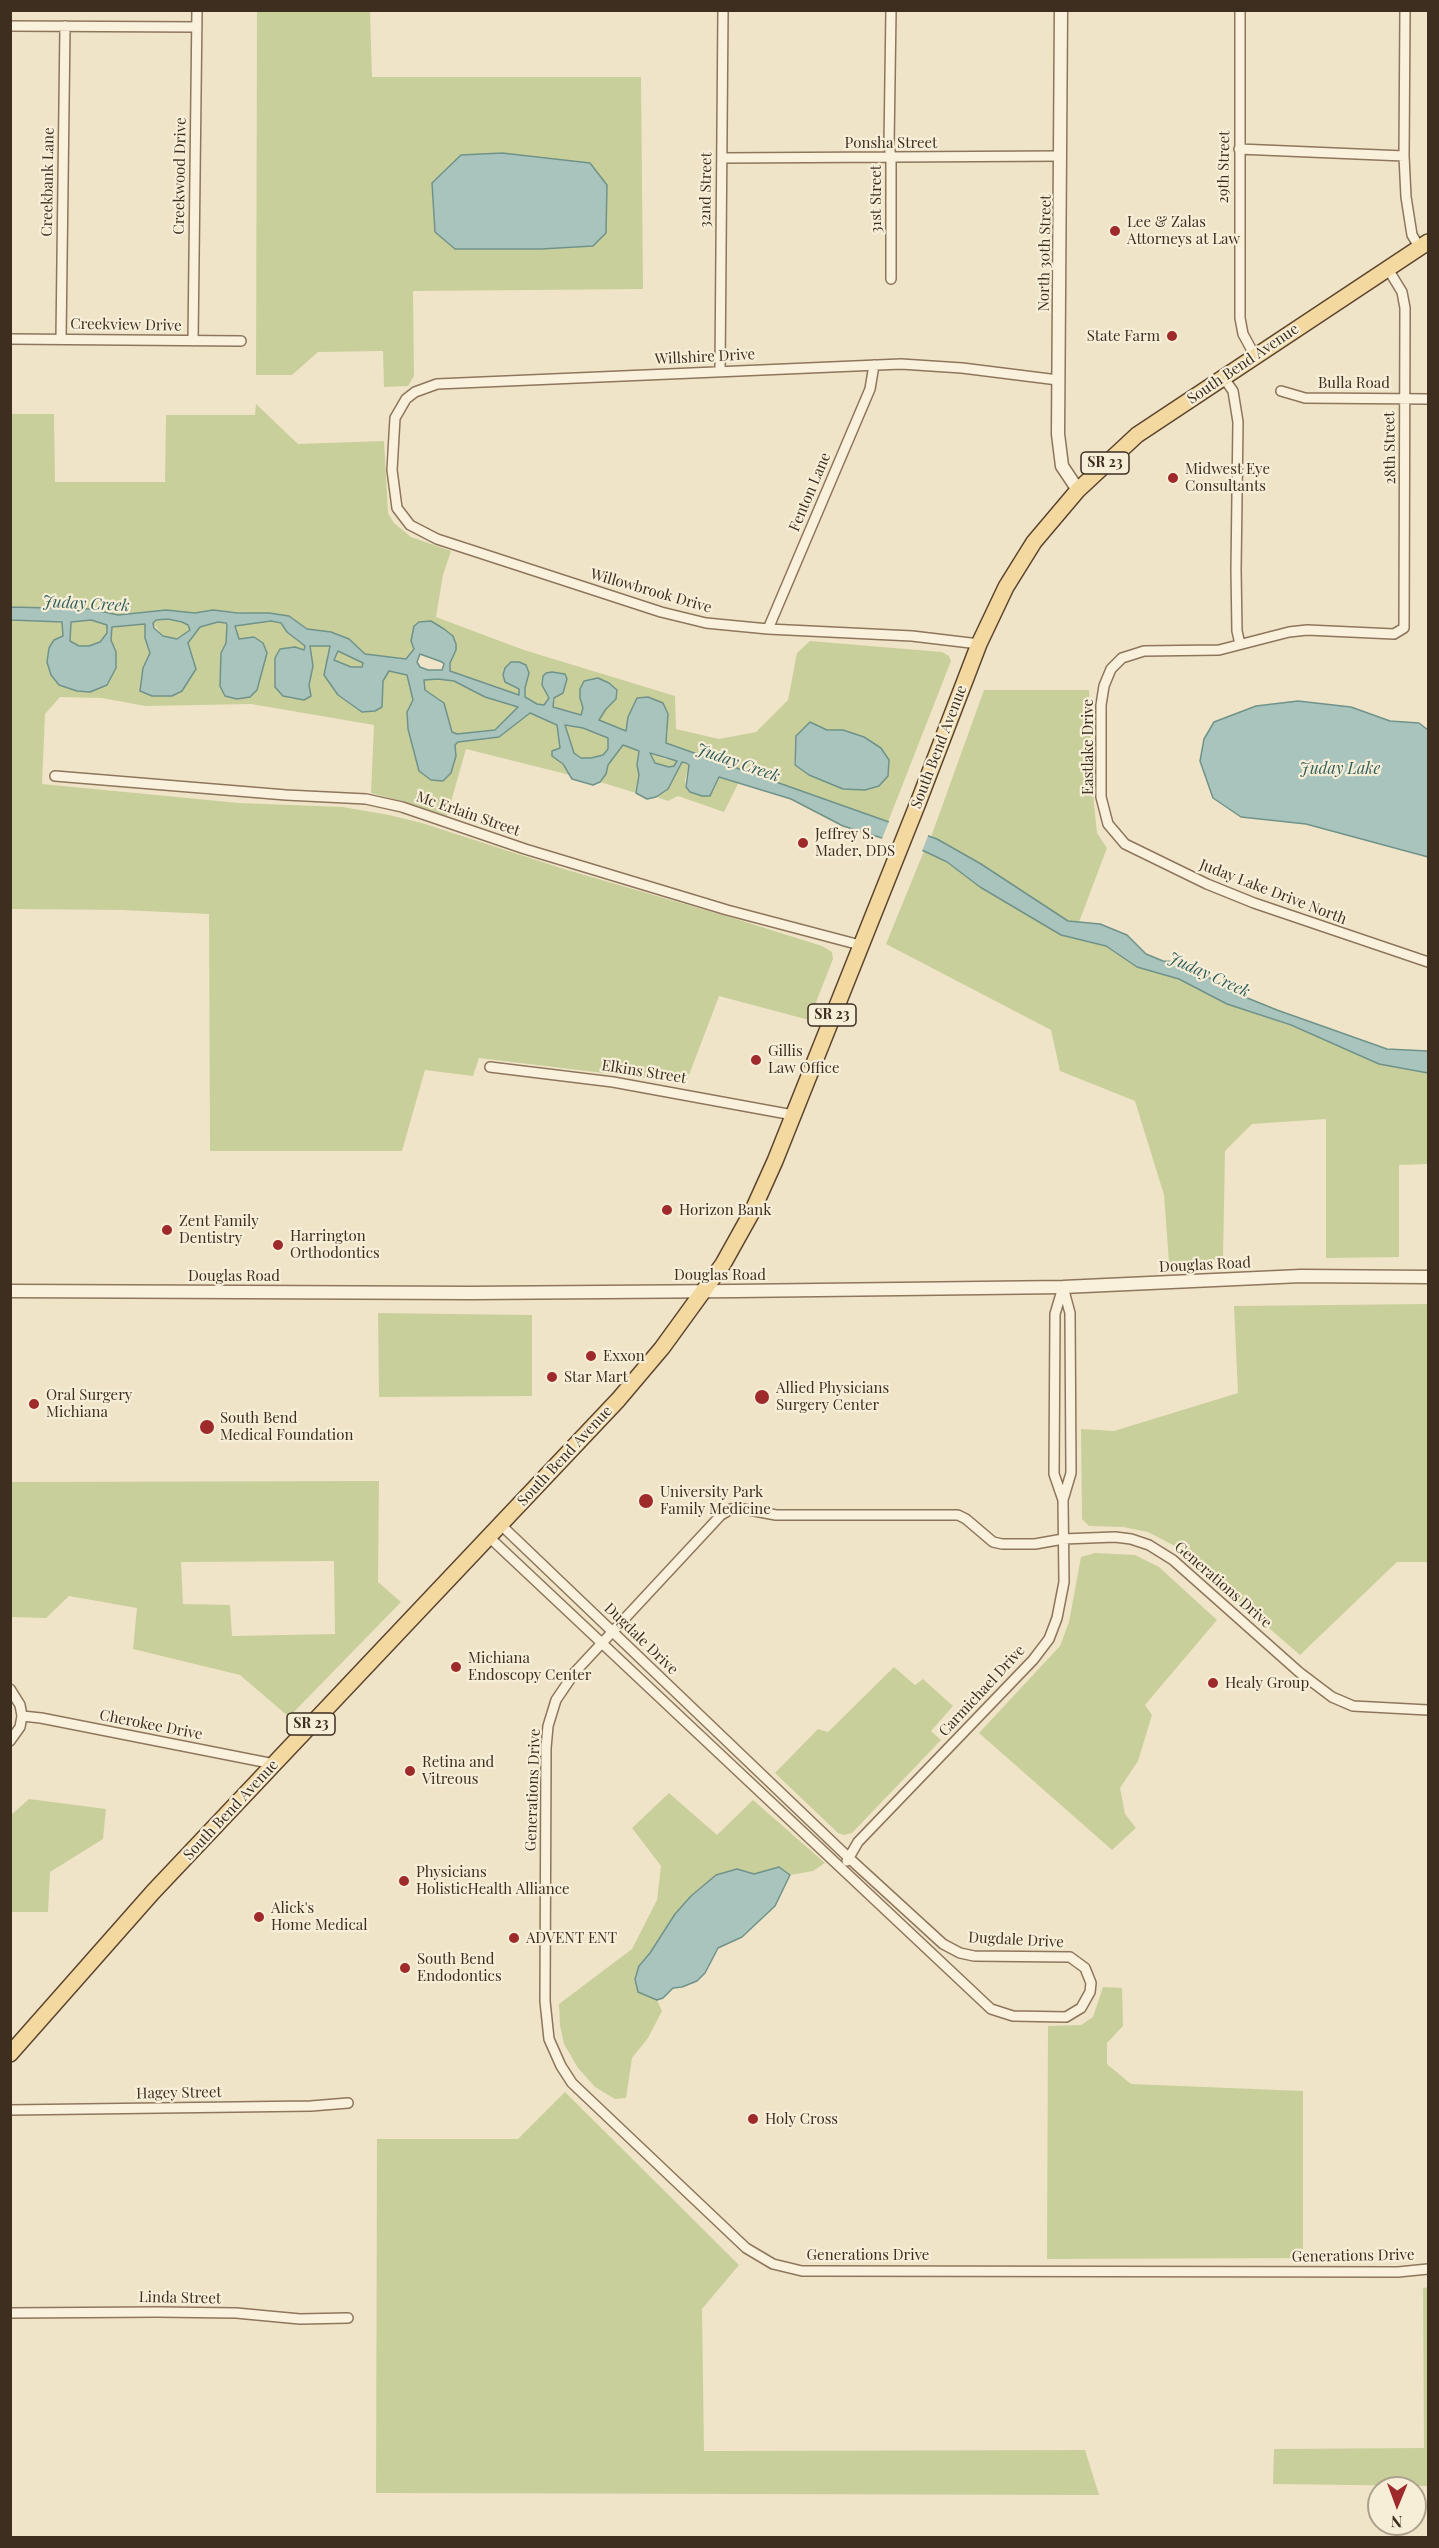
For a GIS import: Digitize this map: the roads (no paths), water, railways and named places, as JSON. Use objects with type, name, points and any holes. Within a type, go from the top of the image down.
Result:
[{"type":"main road","name":"South Bend Avenue","points":[[10,2054],[153,1892],[618,1400],[662,1348],[723,1264],[752,1212],[793,1115],[979,644],[1006,587],[1034,542],[1078,490],[1137,435],[1424,245]]},
{"type":"street","name":"Creekwood Drive","points":[[193,341],[197,10]]},
{"type":"street","name":"32nd Street","points":[[720,371],[723,10]]},
{"type":"street","name":"31st Street","points":[[891,10],[889,145],[891,158],[891,279]]},
{"type":"street","name":"North 30th Street","points":[[1061,10],[1059,450],[1062,466],[1078,490]]},
{"type":"street","name":"29th Street","points":[[1240,10],[1240,318],[1243,334],[1255,356]]},
{"type":"street","points":[[1405,10],[1404,156],[1408,219],[1412,235],[1424,245]]},
{"type":"street","points":[[10,26],[197,27]]},
{"type":"street","name":"Creekbank Lane","points":[[61,339],[65,26]]},
{"type":"street","points":[[1239,148],[1404,156]]},
{"type":"street","name":"Ponsha Street","points":[[722,158],[1061,156]]},
{"type":"street","name":"28th Street","points":[[1240,644],[1307,630],[1394,634],[1402,631],[1405,624],[1404,308],[1402,292],[1388,268]]},
{"type":"street","name":"Creekview Drive","points":[[10,339],[241,341]]},
{"type":"street","name":"Willshire Drive","points":[[392,444],[395,418],[406,399],[415,392],[437,384],[874,365],[931,365],[1058,380]]},
{"type":"street","name":"Fenton Lane","points":[[768,629],[870,389],[874,365]]},
{"type":"street","points":[[1223,376],[1233,391],[1238,422],[1236,570],[1237,631],[1240,644]]},
{"type":"street","name":"Bulla Road","points":[[1281,391],[1305,398],[1428,399]]},
{"type":"street","name":"Willowbrook Drive","points":[[392,444],[392,486],[397,508],[410,525],[422,533],[463,549],[683,618],[728,626],[912,636],[979,644]]},
{"type":"street","name":"Eastlake Drive","points":[[1115,834],[1104,812],[1101,797],[1101,705],[1106,680],[1118,661],[1132,653],[1144,651],[1203,652],[1240,644]]},
{"type":"street","name":"Mc Erlain Street","points":[[55,776],[279,795],[366,799],[402,807],[525,849],[727,910],[860,945]]},
{"type":"street","name":"Juday Lake Drive North","points":[[1115,834],[1125,844],[1167,866],[1254,903],[1428,962]]},
{"type":"street","name":"Elkins Street","points":[[490,1067],[613,1082],[793,1115]]},
{"type":"street","name":"Douglas Road","points":[[10,1291],[471,1293],[1063,1287],[1301,1276],[1428,1277]]},
{"type":"street","name":"Carmichael Drive","points":[[843,1869],[858,1842],[1034,1660],[1048,1639],[1062,1600],[1064,1582],[1063,1500],[1071,1473],[1070,1313],[1063,1287]]},
{"type":"street","name":"Carmichael Drive","points":[[1063,1287],[1055,1314],[1054,1474],[1063,1500]]},
{"type":"street","points":[[1056,1386],[1071,1385]]},
{"type":"street","name":"Generations Drive","points":[[1428,1710],[1374,1709],[1353,1706],[1332,1697],[1299,1672],[1173,1560],[1149,1545],[1115,1536],[1063,1539],[1035,1544],[1002,1544],[993,1542],[958,1515],[776,1515],[738,1508],[731,1509],[721,1515],[562,1689],[548,1726],[545,2001],[549,2039],[561,2066],[572,2083],[746,2248],[773,2264],[802,2271],[1398,2272],[1428,2269]]},
{"type":"street","name":"Dugdale Drive","points":[[489,1537],[991,2009],[1013,2016],[1066,2017],[1081,2008],[1087,2001],[1091,1983],[1085,1968],[1077,1961],[1059,1956],[974,1956],[948,1948],[849,1858],[500,1524]]},
{"type":"street","points":[[10,1689],[20,1705],[22,1716],[20,1727],[10,1741]]},
{"type":"street","name":"Cherokee Drive","points":[[22,1716],[274,1764]]},
{"type":"street","name":"Hagey Street","points":[[10,2110],[299,2106],[348,2103]]},
{"type":"street","name":"Linda Street","points":[[10,2313],[181,2312],[236,2313],[300,2319],[348,2318]]},
{"type":"water","points":[[502,153],[590,163],[607,185],[606,233],[593,246],[541,249],[455,249],[435,232],[432,183],[461,155]]},
{"type":"water","points":[[10,607],[91,609],[118,615],[166,610],[195,613],[213,610],[269,613],[289,616],[307,629],[331,632],[349,639],[365,654],[406,659],[414,649],[411,641],[414,626],[419,622],[431,621],[453,636],[456,650],[450,663],[450,671],[519,695],[519,689],[505,682],[503,675],[505,668],[511,662],[519,662],[526,665],[529,673],[525,697],[544,705],[549,698],[542,685],[543,676],[552,672],[565,674],[567,679],[563,693],[554,698],[553,707],[581,715],[583,708],[580,689],[584,681],[598,678],[617,690],[616,699],[599,720],[626,731],[628,717],[637,698],[648,697],[663,703],[668,714],[666,743],[937,839],[981,864],[1068,921],[1100,924],[1127,935],[1146,954],[1163,961],[1183,962],[1235,993],[1277,1010],[1387,1049],[1428,1051],[1428,1073],[1379,1064],[1291,1025],[1227,1004],[1179,979],[1137,967],[1106,946],[1061,935],[980,887],[947,862],[924,851],[843,826],[791,799],[719,777],[710,796],[690,792],[686,787],[689,765],[682,762],[668,789],[656,797],[647,799],[636,793],[639,751],[623,745],[608,765],[606,774],[600,782],[593,785],[572,779],[563,764],[552,756],[552,751],[560,748],[557,725],[530,713],[499,737],[458,742],[455,745],[456,756],[451,773],[443,781],[431,780],[419,771],[408,729],[407,712],[413,700],[407,675],[389,671],[383,681],[382,707],[375,711],[362,712],[338,695],[324,675],[330,646],[310,646],[313,666],[309,685],[311,696],[304,700],[283,696],[275,687],[275,658],[280,649],[295,647],[304,650],[305,646],[287,632],[281,623],[271,621],[235,626],[239,639],[254,637],[263,643],[267,653],[257,690],[250,697],[237,699],[225,696],[220,686],[221,653],[226,643],[226,623],[218,622],[200,627],[188,643],[196,669],[182,691],[172,696],[152,696],[140,691],[143,668],[150,653],[145,638],[145,624],[112,627],[111,640],[116,652],[116,668],[107,685],[90,692],[77,691],[59,685],[51,675],[47,662],[49,648],[54,640],[63,636],[62,622],[11,620]],"holes":[[[168,619],[182,622],[188,625],[190,630],[177,639],[163,636],[154,628],[153,623],[156,620]],[[91,620],[107,625],[107,633],[100,642],[89,646],[79,646],[70,641],[71,622]],[[338,651],[363,663],[362,667],[351,667],[334,660]],[[420,654],[444,664],[442,670],[428,670],[420,667],[417,662]],[[424,680],[454,681],[485,697],[518,707],[495,730],[457,734],[452,732],[444,703],[425,690]],[[565,725],[583,728],[608,738],[608,749],[603,755],[581,758],[574,753]],[[650,753],[677,761],[674,766],[655,763]]]},
{"type":"water","name":"Juday Lake","points":[[1298,701],[1351,707],[1390,721],[1419,723],[1428,730],[1428,857],[1306,824],[1241,817],[1213,798],[1200,761],[1204,739],[1214,722],[1256,706]]},
{"type":"water","points":[[810,722],[827,730],[843,730],[864,737],[881,748],[889,760],[888,776],[879,786],[865,790],[843,789],[809,775],[795,765],[796,736]]},
{"type":"water","points":[[779,1867],[790,1875],[775,1906],[742,1937],[718,1948],[705,1973],[697,1981],[673,1988],[663,1998],[657,2000],[638,1992],[635,1979],[639,1966],[675,1914],[691,1896],[716,1875],[737,1869],[754,1874]]},
{"type":"place","name":"Lee & Zalas Attorneys at Law","points":[[1115,231]]},
{"type":"place","name":"State Farm","points":[[1172,336]]},
{"type":"place","name":"Midwest Eye Consultants","points":[[1173,478]]},
{"type":"place","name":"Jeffrey S. Mader, DDS","points":[[803,843]]},
{"type":"place","name":"Gillis Law Office","points":[[756,1060]]},
{"type":"place","name":"Horizon Bank","points":[[667,1210]]},
{"type":"place","name":"Zent Family Dentistry","points":[[167,1230]]},
{"type":"place","name":"Harrington Orthodontics","points":[[278,1245]]},
{"type":"place","name":"Exxon","points":[[591,1356]]},
{"type":"place","name":"Star Mart","points":[[552,1377]]},
{"type":"place","name":"Allied Physicians Surgery Center","points":[[762,1397]]},
{"type":"place","name":"Oral Surgery Michiana","points":[[34,1404]]},
{"type":"place","name":"South Bend Medical Foundation","points":[[207,1427]]},
{"type":"place","name":"University Park Family Medicine","points":[[646,1501]]},
{"type":"place","name":"Michiana Endoscopy Center","points":[[456,1667]]},
{"type":"place","name":"Healy Group","points":[[1213,1683]]},
{"type":"place","name":"Retina and Vitreous","points":[[410,1771]]},
{"type":"place","name":"Physicians HolisticHealth Alliance","points":[[404,1881]]},
{"type":"place","name":"Alick's Home Medical","points":[[259,1917]]},
{"type":"place","name":"ADVENT ENT","points":[[514,1938]]},
{"type":"place","name":"South Bend Endodontics","points":[[405,1968]]},
{"type":"place","name":"Holy Cross","points":[[753,2119]]},
{"type":"water label","name":"Juday Creek","points":[[86,604]]},
{"type":"water label","name":"Juday Creek","points":[[738,763]]},
{"type":"water label","name":"Juday Creek","points":[[1209,975]]}]
